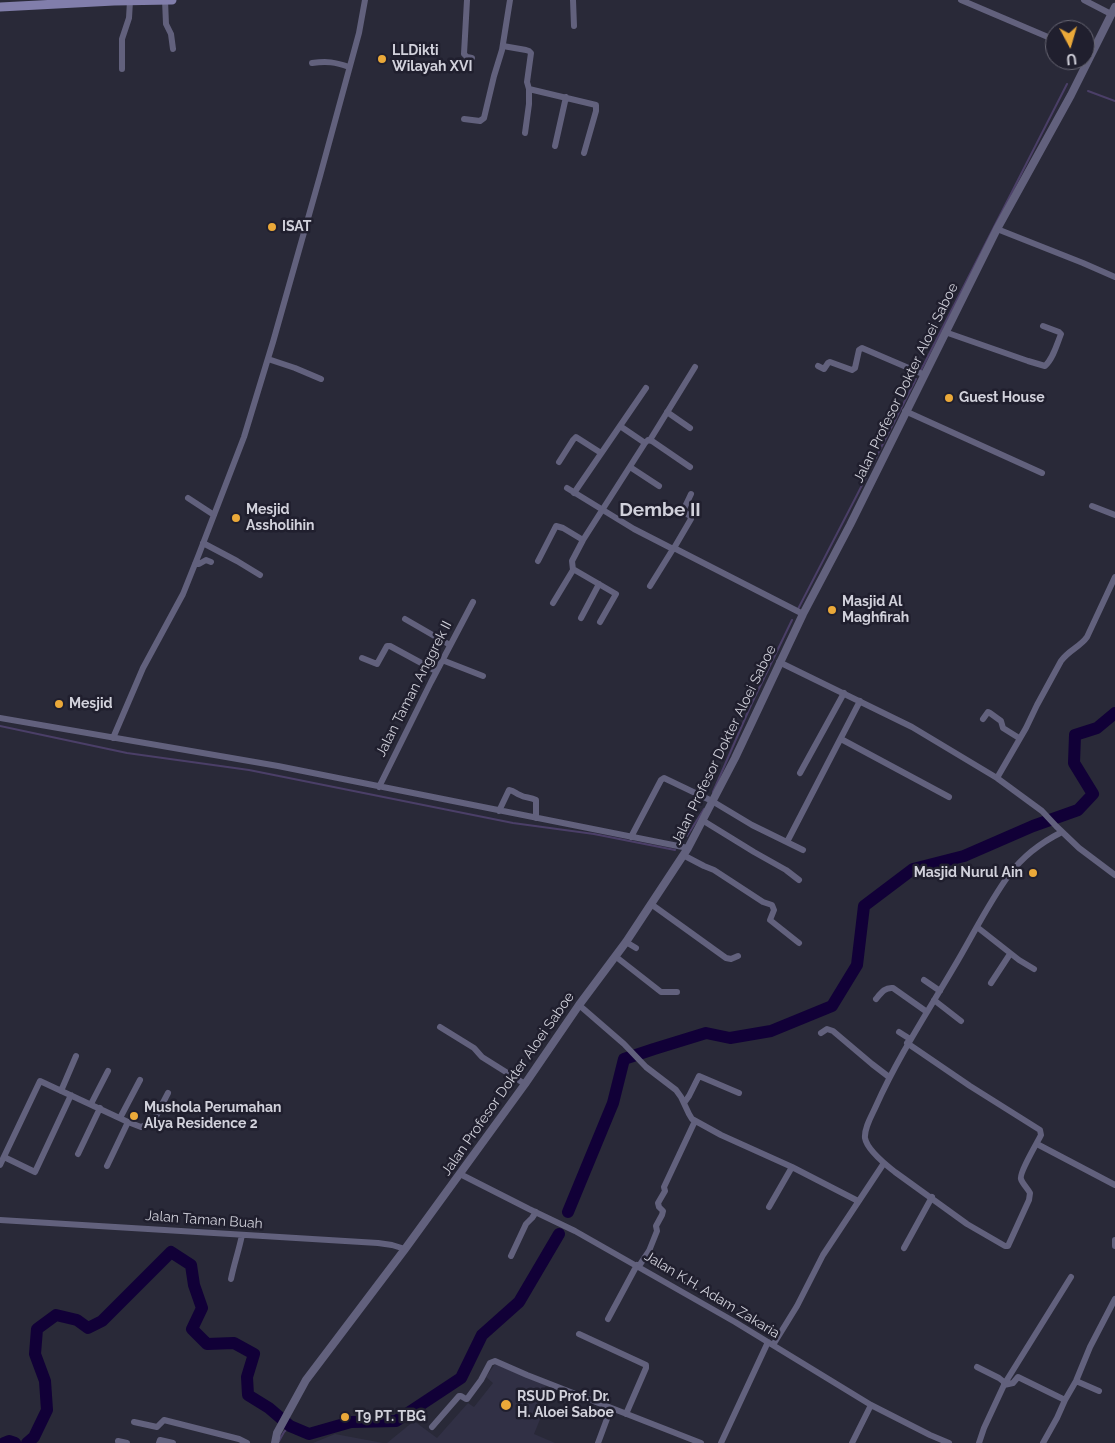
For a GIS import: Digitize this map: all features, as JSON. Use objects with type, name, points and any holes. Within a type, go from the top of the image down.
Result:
[{"type":"main road","points":[[0,7],[172,0]]},
{"type":"street","points":[[165,0],[166,24],[171,34],[173,49]]},
{"type":"street","points":[[112,738],[135,684],[182,594],[244,437],[320,176],[359,33],[365,0]]},
{"type":"street","points":[[467,0],[464,54],[472,58]]},
{"type":"street","points":[[464,119],[480,121],[484,118],[503,46],[510,0]]},
{"type":"street","points":[[573,0],[574,26]]},
{"type":"street","points":[[961,0],[1045,36]]},
{"type":"street","points":[[1084,0],[1113,11]]},
{"type":"street","points":[[122,70],[122,39],[129,18],[130,1]]},
{"type":"street","name":"Jalan Profesor Dokter Aloei Saboe","points":[[1095,41],[1113,11]]},
{"type":"street","points":[[503,46],[531,53],[527,82],[529,104],[525,133]]},
{"type":"street","points":[[312,63],[335,62],[349,67]]},
{"type":"street","name":"Jalan Profesor Dokter Aloei Saboe","points":[[275,1443],[277,1434],[288,1411],[306,1380],[405,1249],[525,1084],[579,1005],[626,942],[685,852],[735,758],[779,662],[850,525],[997,229],[1071,95],[1081,70]]},
{"type":"street","points":[[529,89],[596,104],[584,153]]},
{"type":"street","points":[[555,146],[566,97]]},
{"type":"street","points":[[997,229],[1115,277]]},
{"type":"street","points":[[945,332],[1045,366],[1048,364],[1061,334],[1043,326]]},
{"type":"street","points":[[818,366],[824,369],[830,362],[852,370],[855,368],[859,350],[862,348],[925,375]]},
{"type":"street","points":[[268,359],[321,379]]},
{"type":"street","points":[[552,602],[573,569],[572,561],[583,540],[695,367]]},
{"type":"street","points":[[574,493],[646,388]]},
{"type":"street","points":[[666,412],[690,428]]},
{"type":"street","points":[[905,412],[1042,472]]},
{"type":"street","points":[[620,426],[690,467]]},
{"type":"street","points":[[558,462],[576,437],[601,453]]},
{"type":"street","points":[[630,467],[659,486]]},
{"type":"street","points":[[567,488],[634,528],[803,614]]},
{"type":"street","points":[[650,586],[691,519],[690,516],[683,512],[691,494]]},
{"type":"street","points":[[188,498],[214,514]]},
{"type":"street","points":[[1092,506],[1115,515]]},
{"type":"street","points":[[538,561],[556,526],[583,540]]},
{"type":"street","points":[[203,543],[260,575]]},
{"type":"street","points":[[195,564],[204,561],[211,562]]},
{"type":"street","points":[[573,569],[616,594],[600,622]]},
{"type":"street","points":[[997,778],[1061,660],[1066,654],[1083,643],[1087,637],[1115,577]]},
{"type":"street","points":[[580,618],[600,584]]},
{"type":"street","name":"Jalan Taman Anggrek II","points":[[379,787],[436,671],[473,602]]},
{"type":"street","points":[[405,620],[450,645]]},
{"type":"street","points":[[362,658],[377,664],[387,646],[390,646],[436,671]]},
{"type":"street","points":[[442,660],[483,676]]},
{"type":"street","points":[[779,662],[912,727],[997,778],[1042,811],[1078,848],[1115,875]]},
{"type":"street","points":[[800,773],[844,694]]},
{"type":"street","points":[[787,842],[860,701]]},
{"type":"street","points":[[984,718],[988,712],[990,713],[1000,722],[1003,728],[1019,738]]},
{"type":"street","points":[[0,718],[278,766],[432,796],[631,837],[685,852],[704,866],[714,870],[763,902],[772,905],[774,910],[770,920],[799,943]]},
{"type":"street","points":[[841,739],[949,797]]},
{"type":"street","points":[[631,837],[661,780],[664,778],[712,801],[752,825],[803,850]]},
{"type":"street","points":[[499,811],[509,790],[514,790],[520,796],[536,800],[536,818]]},
{"type":"street","points":[[702,820],[780,866],[799,880]]},
{"type":"street","points":[[899,1032],[908,1041],[970,1086],[1040,1130],[1041,1135],[1021,1177],[1030,1193],[1008,1246],[1004,1246],[967,1224],[884,1163],[867,1144],[865,1137],[867,1127],[889,1076],[908,1041],[940,991],[997,893],[1014,869],[1035,849],[1062,832]]},
{"type":"street","points":[[651,904],[726,958],[738,956]]},
{"type":"street","points":[[978,927],[1010,954],[1034,969]]},
{"type":"street","points":[[626,942],[636,948]]},
{"type":"street","points":[[991,982],[1010,954]]},
{"type":"street","points":[[615,956],[661,992],[677,992]]},
{"type":"street","points":[[924,980],[940,991]]},
{"type":"street","points":[[876,999],[885,990],[893,988],[927,1012]]},
{"type":"street","points":[[934,1000],[961,1021]]},
{"type":"street","points":[[579,1005],[624,1044],[646,1067],[676,1090],[695,1121],[721,1135],[792,1167],[858,1202]]},
{"type":"street","points":[[440,1026],[474,1048],[482,1058],[525,1084]]},
{"type":"street","points":[[821,1033],[827,1029],[833,1031],[889,1076]]},
{"type":"street","points":[[60,1090],[76,1056]]},
{"type":"street","points":[[91,1104],[108,1071]]},
{"type":"street","points":[[684,1103],[690,1096],[699,1076],[739,1093]]},
{"type":"street","points":[[120,1118],[140,1080]]},
{"type":"street","points":[[0,1165],[40,1081],[140,1126],[152,1122],[168,1093]]},
{"type":"street","points":[[4,1157],[35,1172],[71,1095]]},
{"type":"street","points":[[78,1154],[100,1108]]},
{"type":"street","points":[[608,1319],[638,1265],[648,1251],[657,1231],[656,1226],[663,1210],[658,1207],[658,1203],[664,1191],[664,1185],[695,1121]]},
{"type":"street","points":[[107,1166],[128,1122]]},
{"type":"street","points":[[1037,1144],[1115,1185]]},
{"type":"street","points":[[721,1443],[770,1343],[804,1293],[823,1255],[884,1163]]},
{"type":"street","points":[[769,1207],[792,1167]]},
{"type":"street","name":"Jalan K.H. Adam Zakaria","points":[[460,1174],[556,1221],[638,1265],[871,1405],[949,1443]]},
{"type":"street","points":[[904,1248],[932,1197]]},
{"type":"street","points":[[511,1256],[526,1224],[536,1212]]},
{"type":"street","name":"Jalan Taman Buah","points":[[0,1220],[378,1243],[405,1249]]},
{"type":"street","points":[[232,1279],[242,1235]]},
{"type":"street","points":[[1115,1240],[1115,1246]]},
{"type":"street","points":[[979,1443],[1004,1384],[1071,1277]]},
{"type":"street","points":[[1043,1443],[1057,1418],[1064,1400],[1076,1381],[1090,1347],[1115,1299]]},
{"type":"street","points":[[579,1334],[646,1366],[626,1414]]},
{"type":"street","points":[[432,1427],[459,1396],[467,1399],[492,1361],[701,1443]]},
{"type":"street","points":[[977,1367],[999,1378],[1004,1384]]},
{"type":"street","points":[[1004,1384],[1013,1384],[1018,1377],[1064,1400]]},
{"type":"street","points":[[1076,1381],[1099,1391]]},
{"type":"street","points":[[852,1443],[871,1405]]},
{"type":"street","points":[[598,1443],[611,1408]]},
{"type":"street","points":[[134,1422],[156,1427],[164,1420],[240,1439],[248,1443]]},
{"type":"street","points":[[159,1443],[160,1440],[173,1443]]},
{"type":"street","points":[[118,1441],[127,1443]]},
{"type":"shaded area","name":"RSUD Prof. Dr. H. Aloei Saboe","points":[[495,1364],[546,1385],[537,1407],[543,1412],[534,1434],[555,1443],[387,1443],[414,1421],[437,1438],[468,1403],[474,1407],[493,1383],[486,1377]]},
{"type":"shaded area","points":[[335,1434],[383,1443],[313,1443]]},
{"type":"waterway","points":[[920,372],[1067,84]]},
{"type":"waterway","points":[[1088,91],[1115,101]]},
{"type":"waterway","points":[[798,609],[916,379]]},
{"type":"waterway","points":[[713,792],[751,705],[792,620]]},
{"type":"waterway","points":[[568,1212],[613,1103],[624,1059],[706,1033],[730,1038],[771,1031],[832,1006],[857,965],[864,906],[913,869],[964,856],[1033,826],[1078,810],[1093,794],[1074,763],[1075,735],[1097,728],[1115,713]]},
{"type":"waterway","points":[[0,726],[127,753],[249,770],[513,823],[594,834],[675,850]]},
{"type":"waterway","points":[[687,836],[704,809]]},
{"type":"waterway","points":[[27,1443],[34,1437],[47,1410],[45,1381],[35,1354],[37,1329],[56,1315],[77,1320],[88,1328],[102,1321],[171,1252],[191,1265],[194,1285],[202,1308],[192,1329],[207,1344],[234,1343],[254,1354],[247,1377],[248,1395],[269,1408],[290,1426],[309,1434],[351,1422],[396,1421],[461,1378],[482,1335],[519,1302],[559,1234]]},
{"type":"waterway","points":[[279,1441],[290,1426]]},
{"type":"waterway","points":[[4,1443],[9,1441],[15,1443]]},
{"type":"place","name":"LLDikti Wilayah XVI","points":[[382,59]]},
{"type":"place","name":"ISAT","points":[[272,227]]},
{"type":"place","name":"Guest House","points":[[949,398]]},
{"type":"place","name":"Mesjid Assholihin","points":[[236,518]]},
{"type":"place","name":"Masjid Al Maghfirah","points":[[832,610]]},
{"type":"place","name":"Mesjid","points":[[59,704]]},
{"type":"place","name":"Masjid Nurul Ain","points":[[1033,873]]},
{"type":"place","name":"Mushola Perumahan Alya Residence 2","points":[[134,1116]]},
{"type":"place","name":"RSUD Prof. Dr. H. Aloei Saboe","points":[[506,1405]]},
{"type":"place","name":"T9 PT. TBG","points":[[345,1417]]},
{"type":"district","name":"Dembe II","points":[[660,510]]}]
